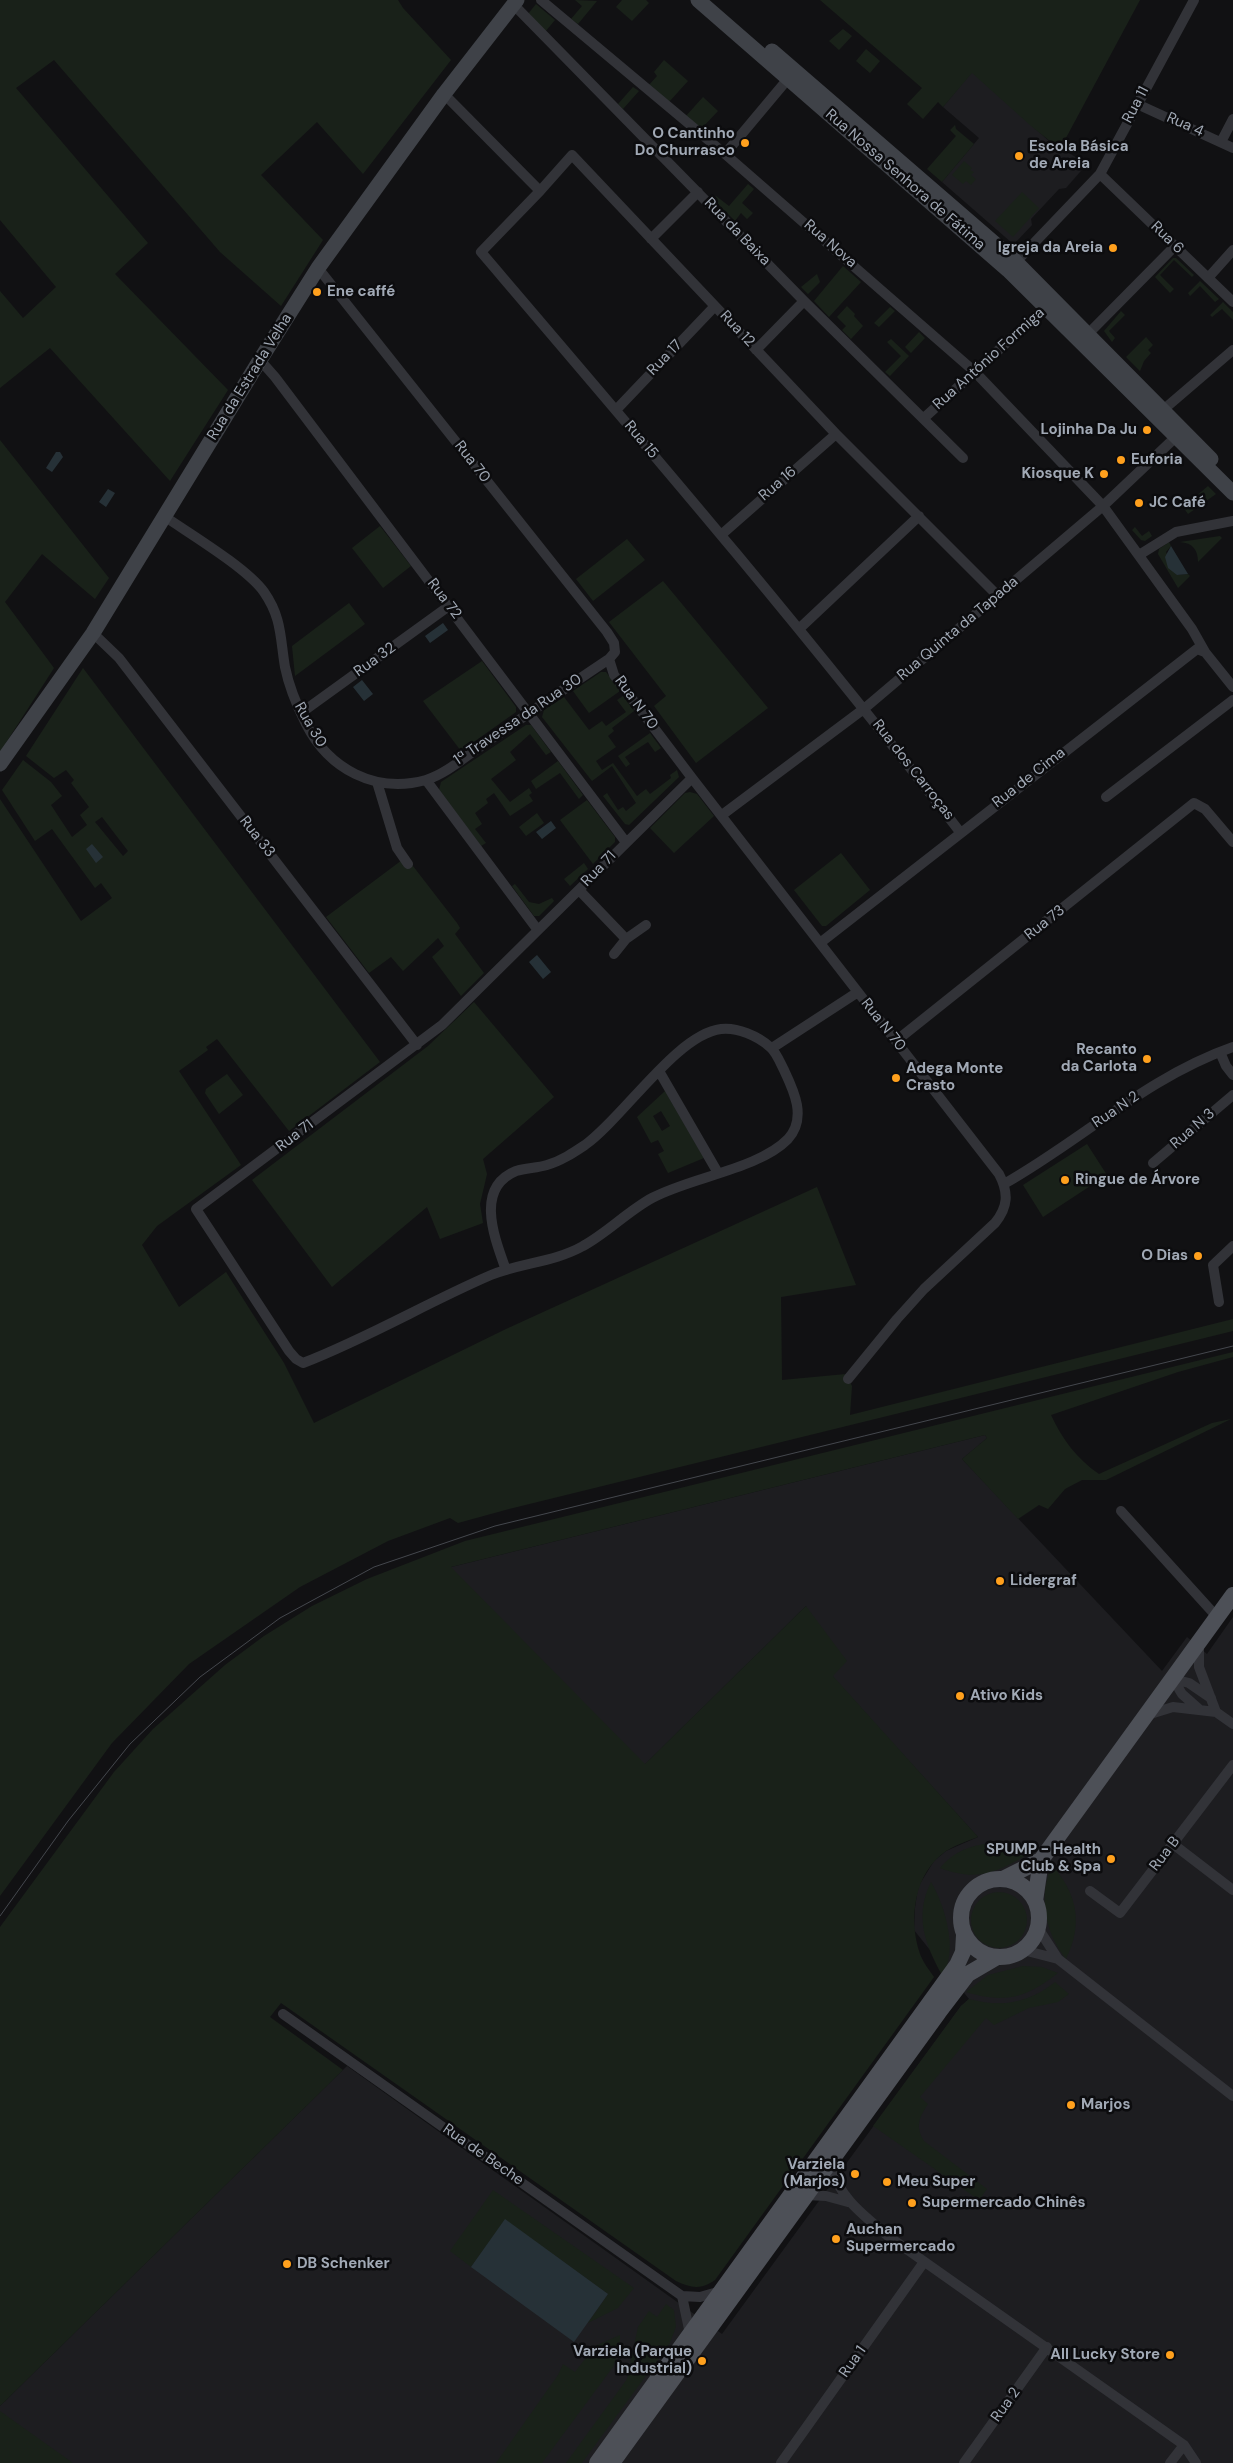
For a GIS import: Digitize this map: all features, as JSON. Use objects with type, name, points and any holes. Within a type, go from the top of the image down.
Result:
[{"type":"main road","points":[[597,2463],[958,1965],[963,1952],[962,1908],[968,1896],[977,1886],[989,1880],[1003,1879],[1041,1860],[1233,1595]]},
{"type":"main road","points":[[1035,1901],[1041,1860]]},
{"type":"main road","points":[[612,2463],[968,1974],[997,1958],[1011,1956],[1023,1950],[1033,1940],[1038,1928],[1038,1910],[1035,1901],[1022,1886],[1003,1879]]},
{"type":"main road","points":[[964,1935],[978,1951],[997,1958]]},
{"type":"main road","points":[[829,2165],[828,2158],[832,2150],[881,2071]]},
{"type":"street","name":"Rua Nova","points":[[541,0],[725,154],[975,372],[1103,506],[1192,629],[1206,652]]},
{"type":"street","name":"Rua Nossa Senhora de Fátima","points":[[698,0],[791,75],[1012,266],[1179,434],[1233,493]]},
{"type":"street","name":"Rua Nossa Senhora de Fátima","points":[[712,0],[791,75]]},
{"type":"street","name":"Rua 11","points":[[1012,266],[1100,174],[1194,0]]},
{"type":"street","name":"Rua da Estrada Velha","points":[[0,764],[93,632],[318,268],[444,94],[515,2]]},
{"type":"street","name":"Rua da Baixa","points":[[515,2],[804,301],[963,458]]},
{"type":"street","points":[[725,154],[791,75]]},
{"type":"street","points":[[444,94],[540,191]]},
{"type":"street","name":"Rua 4","points":[[1137,104],[1233,148]]},
{"type":"street","points":[[1221,142],[1233,119]]},
{"type":"street","name":"Rua 12","points":[[481,252],[572,155],[836,434],[998,596]]},
{"type":"street","name":"Rua 6","points":[[1100,174],[1233,302]]},
{"type":"street","points":[[651,238],[698,192]]},
{"type":"street","points":[[1088,334],[1175,246]]},
{"type":"street","points":[[1208,278],[1233,250]]},
{"type":"street","name":"Rua 15","points":[[481,252],[800,628],[865,708]]},
{"type":"street","name":"Rua 70","points":[[318,268],[607,632],[614,643],[615,652],[609,658]]},
{"type":"street","points":[[756,350],[804,301]]},
{"type":"street","name":"Rua Nossa Senhora de Fátima","points":[[1049,303],[1088,334],[1163,410],[1179,434],[1233,482]]},
{"type":"street","name":"Rua António Formiga","points":[[924,418],[1049,303]]},
{"type":"street","name":"Rua 17","points":[[616,410],[715,306]]},
{"type":"street","points":[[1163,410],[1233,350]]},
{"type":"street","name":"Rua 72","points":[[260,360],[275,377],[626,841]]},
{"type":"street","name":"Rua 16","points":[[721,535],[836,434]]},
{"type":"street","name":"Rua Quinta da Tapada","points":[[722,815],[865,708],[1103,506],[1179,434]]},
{"type":"street","name":"Rua 30","points":[[164,516],[240,570],[263,590],[280,621],[285,668],[293,694],[317,743],[334,762],[377,782],[391,784],[426,780]]},
{"type":"street","points":[[800,628],[919,516]]},
{"type":"street","points":[[1139,554],[1176,532],[1233,521]]},
{"type":"street","name":"Rua 32","points":[[301,713],[449,606]]},
{"type":"street","name":"Rua 33","points":[[93,632],[119,658],[417,1045]]},
{"type":"street","name":"Rua de Cima","points":[[820,943],[1197,649],[1206,652]]},
{"type":"street","points":[[1206,652],[1233,687]]},
{"type":"street","name":"1ª Travessa da Rua 30","points":[[426,780],[439,774],[530,714],[609,658]]},
{"type":"street","name":"Rua N 70","points":[[609,658],[614,675],[1000,1174],[1004,1184],[1006,1202],[1004,1212],[995,1223],[924,1289],[848,1379]]},
{"type":"street","points":[[1106,797],[1233,700]]},
{"type":"street","name":"Rua dos Carroças","points":[[865,708],[960,832]]},
{"type":"street","name":"Rua 71","points":[[692,778],[626,841],[442,1025],[196,1209],[289,1351],[296,1359],[303,1363],[506,1270],[581,1248],[652,1198],[762,1157],[786,1141],[793,1133],[798,1122],[796,1095],[772,1048]]},
{"type":"street","points":[[426,780],[537,929]]},
{"type":"street","points":[[377,782],[397,848],[408,864]]},
{"type":"street","name":"Rua 73","points":[[896,1041],[1194,803],[1205,809],[1233,842]]},
{"type":"street","points":[[579,890],[626,939]]},
{"type":"street","points":[[614,954],[626,939],[646,925]]},
{"type":"street","points":[[506,1270],[494,1232],[491,1210],[492,1195],[500,1181],[516,1171],[546,1165],[580,1148],[603,1131],[659,1071],[685,1048],[713,1030],[725,1029],[746,1033],[772,1048],[858,992]]},
{"type":"street","name":"Rua N 2","points":[[1004,1184],[1157,1082],[1195,1062],[1233,1047]]},
{"type":"street","points":[[1220,1052],[1226,1066],[1233,1075]]},
{"type":"street","points":[[659,1071],[718,1173]]},
{"type":"street","name":"Rua N 3","points":[[1153,1163],[1233,1095]]},
{"type":"street","points":[[1219,1302],[1213,1265],[1233,1246]]},
{"type":"street","points":[[1121,1511],[1217,1617]]},
{"type":"street","points":[[1199,1643],[1198,1667],[1216,1712]]},
{"type":"street","points":[[1174,1678],[1189,1683],[1211,1698]]},
{"type":"street","points":[[1174,1678],[1182,1694],[1200,1710]]},
{"type":"street","points":[[1147,1715],[1173,1707],[1216,1712],[1233,1724]]},
{"type":"street","name":"Rua B","points":[[1090,1891],[1120,1913],[1233,1765]]},
{"type":"street","points":[[1173,1844],[1233,1890]]},
{"type":"street","points":[[1038,1928],[1058,1959],[1233,2096]]},
{"type":"street","points":[[1023,1950],[1058,1959]]},
{"type":"street","name":"Rua de Beche","points":[[284,2014],[682,2296]]},
{"type":"street","points":[[829,2165],[836,2183],[848,2202],[888,2236],[1184,2444],[1196,2463]]},
{"type":"street","points":[[806,2195],[826,2196],[848,2202]]},
{"type":"street","name":"Rua 1","points":[[781,2463],[924,2262]]},
{"type":"street","points":[[690,2334],[682,2296],[700,2297],[721,2291]]},
{"type":"street","name":"Rua 2","points":[[964,2463],[1047,2347]]},
{"type":"street","points":[[1170,2463],[1184,2444]]},
{"type":"shaded area","points":[[0,0],[398,0],[403,8],[451,60],[363,174],[317,122],[261,175],[323,240],[281,306],[220,252],[54,60],[16,88],[148,243],[115,274],[228,390],[170,481],[50,348],[0,388],[0,291],[23,318],[56,287],[0,220]]},
{"type":"shaded area","points":[[575,0],[597,1],[578,24],[571,19],[582,6]]},
{"type":"shaded area","points":[[622,0],[646,0],[649,3],[632,21],[616,7]]},
{"type":"shaded area","points":[[820,0],[1140,0],[1060,149],[1031,126],[972,73],[943,107],[938,102],[923,119],[907,104],[922,88]]},
{"type":"shaded area","points":[[536,4],[555,20],[545,32],[528,14]]},
{"type":"shaded area","points":[[843,29],[852,36],[839,50],[829,41]]},
{"type":"shaded area","points":[[866,49],[880,61],[870,73],[856,61]]},
{"type":"shaded area","points":[[664,60],[688,81],[669,102],[649,85],[657,76],[654,72]]},
{"type":"shaded area","name":"Escola Básica de Areia","points":[[972,72],[1049,141],[1087,164],[1066,188],[1059,189],[1031,219],[1032,225],[1015,243],[1012,243],[942,182],[979,138],[943,107]]},
{"type":"shaded area","points":[[633,87],[639,91],[623,109],[618,104]]},
{"type":"shaded area","points":[[703,97],[718,111],[701,129],[686,116]]},
{"type":"shaded area","points":[[955,125],[956,129],[974,144],[942,182],[927,169],[956,136],[950,130]]},
{"type":"shaded area","points":[[964,161],[972,168],[970,170],[974,172],[971,175],[976,179],[971,185],[966,181],[963,184],[952,175]]},
{"type":"shaded area","points":[[748,184],[754,189],[742,203],[753,213],[747,219],[741,213],[735,221],[713,199],[716,196],[729,206]]},
{"type":"shaded area","points":[[1022,192],[1039,208],[1013,237],[995,221]]},
{"type":"shaded area","points":[[1173,258],[1176,258],[1194,275],[1192,277],[1174,260],[1160,275],[1174,289],[1170,293],[1155,277]]},
{"type":"shaded area","points":[[843,266],[861,282],[829,317],[814,301]]},
{"type":"shaded area","points":[[817,274],[820,282],[808,294],[801,287]]},
{"type":"shaded area","points":[[1200,281],[1219,299],[1215,302],[1200,286],[1190,296],[1188,293]]},
{"type":"shaded area","points":[[1223,302],[1233,312],[1233,320],[1222,309],[1212,317],[1210,315]]},
{"type":"shaded area","points":[[847,306],[863,326],[851,339],[842,330],[846,326],[837,317]]},
{"type":"shaded area","points":[[890,307],[895,311],[879,327],[874,323]]},
{"type":"shaded area","points":[[1121,311],[1125,315],[1109,331],[1115,338],[1112,342],[1104,331]]},
{"type":"shaded area","points":[[919,332],[925,338],[911,353],[905,347]]},
{"type":"shaded area","points":[[1146,337],[1153,345],[1148,350],[1151,353],[1144,361],[1140,371],[1126,357]]},
{"type":"shaded area","points":[[891,339],[909,356],[890,376],[885,372],[901,356],[887,342]]},
{"type":"shaded area","points":[[0,440],[109,578],[95,599],[42,554],[5,602],[54,668],[0,752]]},
{"type":"shaded area","points":[[56,452],[60,452],[63,457],[52,472],[46,468]]},
{"type":"shaded area","points":[[1208,486],[1216,494],[1188,514],[1183,507]]},
{"type":"shaded area","points":[[108,489],[115,493],[106,507],[99,502]]},
{"type":"shaded area","points":[[380,526],[411,566],[383,588],[352,548]]},
{"type":"shaded area","points":[[1135,527],[1142,536],[1149,531],[1152,536],[1145,541],[1141,540],[1132,530]]},
{"type":"shaded area","points":[[1220,536],[1222,538],[1198,562],[1194,548],[1180,542]]},
{"type":"shaded area","points":[[627,539],[645,560],[593,601],[576,579]]},
{"type":"shaded area","points":[[1169,542],[1171,546],[1166,552],[1177,575],[1188,574],[1190,576],[1178,588],[1158,554],[1159,549]]},
{"type":"shaded area","points":[[1171,546],[1188,574],[1177,575],[1168,568],[1165,557]]},
{"type":"shaded area","points":[[663,581],[768,708],[696,763],[654,706],[666,696],[609,622]]},
{"type":"shaded area","points":[[349,603],[365,624],[295,676],[292,646]]},
{"type":"shaded area","points":[[443,623],[448,630],[430,643],[425,636]]},
{"type":"shaded area","points":[[482,661],[516,707],[516,712],[461,751],[423,701]]},
{"type":"shaded area","points":[[83,668],[380,1062],[289,1131],[217,1039],[206,1047],[208,1050],[179,1071],[241,1165],[157,1226],[142,1245],[179,1307],[226,1272],[284,1363],[314,1423],[506,1329],[817,1187],[856,1285],[781,1297],[782,1380],[846,1374],[852,1386],[850,1415],[1233,1319],[1233,1331],[458,1523],[450,1518],[388,1541],[300,1587],[189,1664],[112,1743],[0,1896],[0,799],[81,921],[112,898],[101,883],[95,888],[52,829],[35,841],[2,790],[23,760],[51,782],[62,796],[51,805],[72,837],[87,825],[80,815],[89,807],[71,783],[74,780],[66,770],[54,778],[26,756]],"holes":[[[102,817],[128,851],[123,856],[95,822]]]},
{"type":"shaded area","points":[[601,672],[606,672],[620,691],[589,713],[573,691]]},
{"type":"shaded area","points":[[362,680],[373,694],[364,701],[353,687]]},
{"type":"shaded area","points":[[623,696],[634,711],[612,728],[614,731],[608,736],[616,747],[596,761],[602,770],[613,763],[637,796],[646,789],[650,794],[671,778],[670,775],[677,770],[679,777],[629,825],[625,824],[603,796],[607,793],[618,810],[623,807],[626,811],[636,803],[612,766],[592,781],[542,717],[544,710],[564,697],[589,730],[602,721],[606,726],[626,712],[617,700]]},
{"type":"shaded area","points":[[526,725],[531,725],[551,752],[546,755],[530,734],[510,752],[516,760],[491,779],[510,802],[529,788],[532,793],[529,795],[533,801],[510,816],[494,793],[486,799],[488,803],[475,813],[482,824],[475,829],[486,843],[481,846],[439,790],[441,782]]},
{"type":"shaded area","points":[[650,733],[661,748],[655,752],[648,742],[625,757],[630,764],[626,767],[618,756]]},
{"type":"shaded area","points":[[558,761],[583,795],[579,799],[560,773],[536,789],[531,781]]},
{"type":"shaded area","points":[[685,793],[697,794],[714,816],[674,853],[650,828]]},
{"type":"shaded area","points":[[587,800],[615,837],[615,842],[593,864],[560,820]]},
{"type":"shaded area","points":[[537,813],[544,823],[526,836],[519,827]]},
{"type":"shaded area","points":[[551,821],[556,828],[542,839],[536,832]]},
{"type":"shaded area","points":[[92,844],[103,857],[96,863],[86,849]]},
{"type":"shaded area","points":[[841,853],[870,890],[826,926],[822,926],[794,890]]},
{"type":"shaded area","points":[[406,857],[457,923],[460,928],[455,934],[484,973],[461,996],[432,957],[444,946],[438,938],[403,971],[391,957],[369,973],[326,917]]},
{"type":"shaded area","points":[[584,863],[588,869],[570,886],[564,879]]},
{"type":"shaded area","points":[[515,884],[529,902],[539,904],[552,898],[554,901],[539,916],[534,916],[512,886]]},
{"type":"shaded area","points":[[537,955],[551,972],[543,979],[529,962]]},
{"type":"shaded area","points":[[474,1002],[554,1097],[483,1159],[487,1174],[480,1204],[483,1223],[440,1239],[427,1207],[332,1287],[252,1180],[428,1046]]},
{"type":"shaded area","points":[[227,1074],[243,1095],[219,1114],[205,1093],[206,1089]]},
{"type":"shaded area","points":[[665,1091],[704,1158],[668,1173],[658,1154],[664,1151],[658,1140],[651,1143],[637,1117]],"holes":[[[661,1111],[670,1126],[662,1131],[653,1116]]]},
{"type":"shaded area","name":"Ringue de Árvore","points":[[1087,1144],[1107,1175],[1043,1217],[1023,1185]]},
{"type":"shaded area","points":[[1233,1352],[1233,1357],[1178,1372],[1051,1415],[1071,1448],[1099,1474],[1212,1423],[1231,1419],[1106,1480],[1082,1480],[1065,1489],[1048,1509],[1039,1505],[1018,1519],[962,1459],[987,1438],[985,1435],[451,1567],[645,1764],[806,1606],[847,1661],[833,1676],[978,1837],[946,1851],[935,1860],[927,1871],[916,1898],[914,1926],[916,1940],[921,1957],[934,1977],[715,2280],[700,2287],[676,2281],[281,2003],[270,2017],[343,2070],[0,2406],[0,1927],[114,1772],[153,1729],[225,1665],[264,1636],[312,1606],[367,1579],[465,1541]]},
{"type":"shaded area","points":[[985,1435],[987,1438],[962,1459],[1162,1671],[1187,1637],[1207,1654],[1233,1617],[1233,2463],[0,2463],[0,2406],[347,2066],[722,2334],[961,2006],[969,1999],[914,1930],[915,1908],[918,1887],[934,1861],[946,1851],[978,1837],[832,1676],[806,1606],[633,1776],[431,1572]]},
{"type":"shaded area","points":[[1002,1842],[1022,1845],[1034,1851],[989,1873],[967,1874],[940,1868],[953,1856],[968,1848]]},
{"type":"shaded area","points":[[1052,1865],[1068,1887],[1075,1910],[1075,1934],[1066,1959],[1053,1938],[1046,1914],[1045,1889]]},
{"type":"shaded area","points":[[931,1882],[941,1903],[950,1942],[947,1966],[942,1975],[931,1952],[924,1930],[923,1907]]},
{"type":"shaded area","points":[[993,1892],[1005,1892],[1015,1896],[1023,1904],[1027,1920],[1023,1936],[1015,1944],[1005,1948],[993,1948],[983,1944],[975,1936],[971,1926],[971,1914],[975,1904],[983,1896]]},
{"type":"shaded area","points":[[1023,1966],[1042,1967],[1058,1973],[1036,1988],[1015,1996],[993,1998],[966,1992],[988,1975]]},
{"type":"shaded area","points":[[1055,1982],[1069,1994],[1058,2002],[1029,2008],[994,2025],[986,2018],[920,2097],[928,2104],[919,2122],[921,2136],[924,2141],[987,2189],[979,2200],[873,2126],[961,2006],[969,1999],[993,2003],[1015,2002],[1035,1995]]},
{"type":"shaded area","points":[[493,2190],[634,2288],[618,2308],[588,2323],[608,2294],[505,2220],[471,2267],[450,2251]]},
{"type":"shaded area","points":[[505,2219],[608,2294],[574,2342],[471,2267]]},
{"type":"shaded area","points":[[666,2304],[674,2310],[676,2327],[670,2343],[582,2463],[566,2463],[627,2379],[638,2327],[649,2311],[657,2317]]},
{"type":"shaded area","points":[[620,2335],[620,2348],[613,2367],[542,2463],[496,2463],[558,2375],[563,2364],[575,2372],[595,2346]]},
{"type":"shaded area","points":[[0,2411],[73,2463],[0,2463]]},
{"type":"tram line","points":[[0,1916],[68,1821],[130,1744],[200,1677],[280,1618],[374,1567],[495,1526],[1233,1346]]},
{"type":"place","name":"O Cantinho Do Churrasco","points":[[745,143]]},
{"type":"place","name":"Escola Básica de Areia","points":[[1019,156]]},
{"type":"place","name":"Igreja da Areia","points":[[1113,248]]},
{"type":"place","name":"Ene caffé","points":[[317,292]]},
{"type":"place","name":"Lojinha Da Ju","points":[[1147,430]]},
{"type":"place","name":"Euforia","points":[[1121,460]]},
{"type":"place","name":"Kiosque K","points":[[1104,474]]},
{"type":"place","name":"JC Café","points":[[1139,503]]},
{"type":"place","name":"Recanto da Carlota","points":[[1147,1059]]},
{"type":"place","name":"Adega Monte Crasto","points":[[896,1078]]},
{"type":"place","name":"Ringue de Árvore","points":[[1065,1180]]},
{"type":"place","name":"O Dias","points":[[1198,1256]]},
{"type":"place","name":"Lidergraf","points":[[1000,1581]]},
{"type":"place","name":"Ativo Kids","points":[[960,1696]]},
{"type":"place","name":"SPUMP - Health Club & Spa","points":[[1111,1859]]},
{"type":"place","name":"Marjos","points":[[1071,2105]]},
{"type":"place","name":"Varziela (Marjos)","points":[[855,2174]]},
{"type":"place","name":"Meu Super","points":[[887,2182]]},
{"type":"place","name":"Supermercado Chinês","points":[[912,2203]]},
{"type":"place","name":"Auchan Supermercado","points":[[836,2239]]},
{"type":"place","name":"DB Schenker","points":[[287,2264]]},
{"type":"place","name":"All Lucky Store","points":[[1170,2355]]},
{"type":"place","name":"Varziela (Parque Industrial)","points":[[702,2361]]}]
